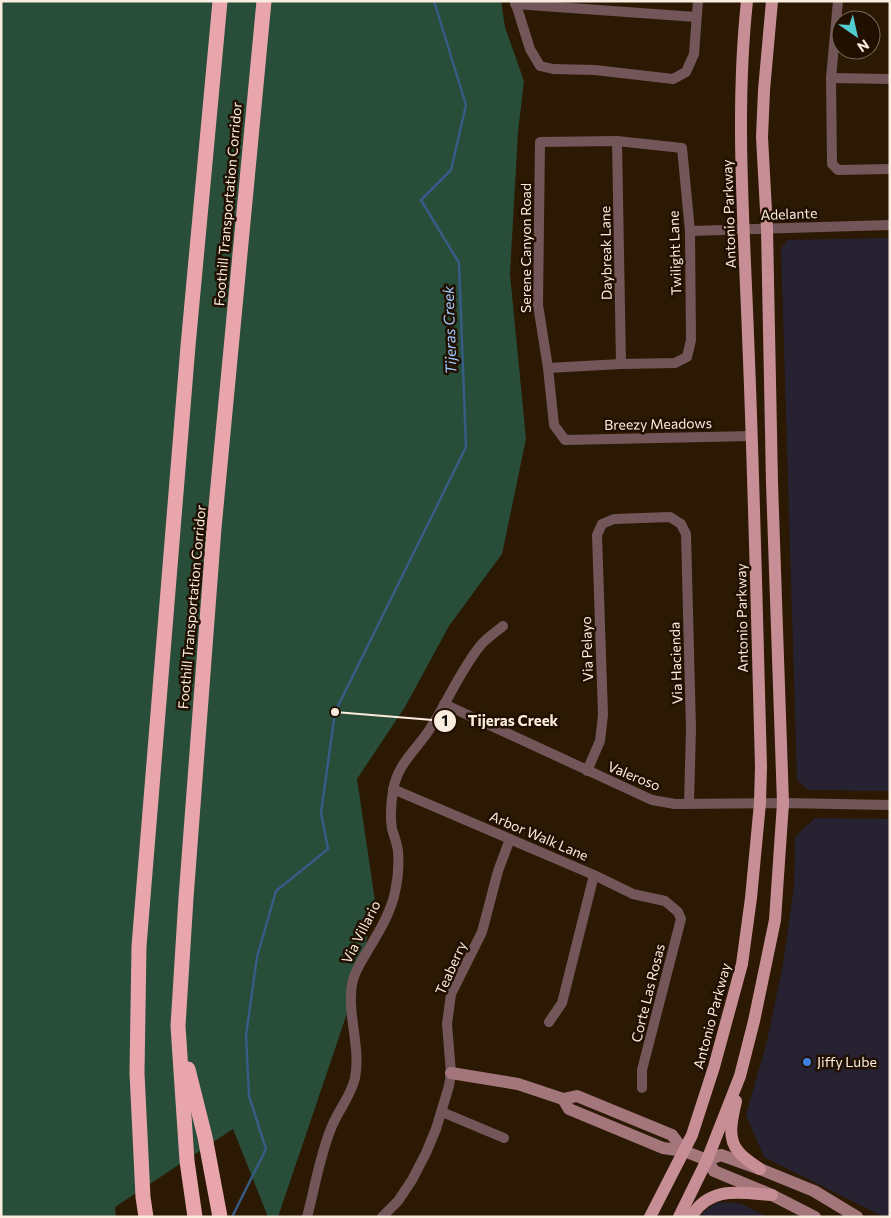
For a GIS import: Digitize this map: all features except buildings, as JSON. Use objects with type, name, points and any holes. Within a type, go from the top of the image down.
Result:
[{"type":"highway","name":"Foothill Transportation Corridor","points":[[145,1217],[137,1073],[139,946],[188,346],[220,1]]},
{"type":"highway","name":"Foothill Transportation Corridor","points":[[195,1217],[187,1161],[178,1026],[214,528],[264,1]]},
{"type":"highway","points":[[178,1026],[205,1137],[220,1217]]},
{"type":"main road","name":"Antonio Parkway","points":[[650,1217],[694,1128],[711,1077],[742,964],[751,898],[760,803],[761,766],[752,436],[741,115],[743,43],[747,1]]},
{"type":"main road","points":[[760,1169],[738,1151],[732,1136],[732,1124],[740,1076],[754,1022],[775,920],[783,803],[772,483],[767,229],[762,137],[772,1]]},
{"type":"main road","points":[[451,1073],[518,1084],[563,1099],[577,1096],[672,1135],[684,1151],[707,1160],[714,1171],[815,1217]]},
{"type":"main road","points":[[679,1217],[707,1160],[740,1076]]},
{"type":"main road","points":[[707,1160],[721,1156],[760,1169],[814,1191],[857,1217]]},
{"type":"main road","points":[[691,1217],[704,1200],[718,1195],[735,1192],[772,1196]]},
{"type":"street","points":[[696,17],[515,2],[530,49],[540,66],[553,69],[595,70],[673,79],[686,72],[694,54],[698,1]]},
{"type":"street","points":[[838,1],[830,78],[832,164],[838,170],[890,169]]},
{"type":"street","points":[[830,78],[890,79]]},
{"type":"street","name":"Serene Canyon Road","points":[[565,440],[554,425],[548,368],[538,305],[540,142],[617,142]]},
{"type":"street","name":"Twilight Lane","points":[[617,142],[682,148],[690,231],[691,340],[687,357],[675,363],[621,364]]},
{"type":"street","name":"Daybreak Lane","points":[[617,142],[621,364]]},
{"type":"street","name":"Adelante","points":[[690,231],[890,225]]},
{"type":"street","points":[[548,368],[621,364]]},
{"type":"street","name":"Breezy Meadows","points":[[565,440],[752,436]]},
{"type":"street","name":"Via Hacienda","points":[[602,524],[614,520],[670,517],[681,524],[686,534],[692,729],[689,803]]},
{"type":"street","name":"Via Pelayo","points":[[587,771],[600,741],[603,715],[597,535],[602,524]]},
{"type":"street","name":"Via Villario","points":[[307,1217],[326,1141],[349,1095],[355,1078],[356,1046],[350,1003],[352,983],[358,967],[388,914],[395,892],[398,850],[392,828],[393,789],[400,770],[411,751],[431,728],[481,645],[503,626]]},
{"type":"street","name":"Valeroso","points":[[444,704],[652,800],[675,804],[783,803],[890,805]]},
{"type":"street","name":"Arbor Walk Lane","points":[[393,789],[594,875],[633,894],[666,901],[673,907]]},
{"type":"street","name":"Teaberry","points":[[382,1217],[398,1201],[412,1180],[426,1153],[442,1112],[451,1073],[447,1024],[451,994],[482,932],[498,872],[510,839]]},
{"type":"street","points":[[549,1022],[562,1002],[594,875]]},
{"type":"street","name":"Corte Las Rosas","points":[[642,1088],[642,1070],[681,919],[673,907]]},
{"type":"street","points":[[442,1112],[504,1138]]},
{"type":"shaded area","points":[[890,238],[890,791],[808,790],[797,780],[781,248],[788,240]]},
{"type":"shaded area","points":[[815,818],[890,819],[890,1217],[884,1217],[764,1157],[746,1115],[767,1041],[783,964],[794,887],[795,837]]},
{"type":"shaded area","points":[[717,1203],[742,1204],[768,1217],[699,1217]]},
{"type":"green space","points":[[1,1],[501,1],[505,27],[524,81],[518,132],[510,274],[526,439],[502,554],[449,626],[405,707],[357,779],[375,901],[357,984],[278,1217],[268,1217],[233,1129],[115,1207],[116,1217],[1,1217]]},
{"type":"waterway","name":"Tijeras Creek","points":[[232,1217],[266,1149],[249,1096],[246,1035],[257,957],[276,891],[328,849],[321,813],[335,712],[466,447],[459,263],[421,200],[451,170],[466,105],[434,1]]},
{"type":"place","name":"Tijeras Creek","points":[[335,712]]},
{"type":"place","name":"Jiffy Lube","points":[[807,1062]]}]
